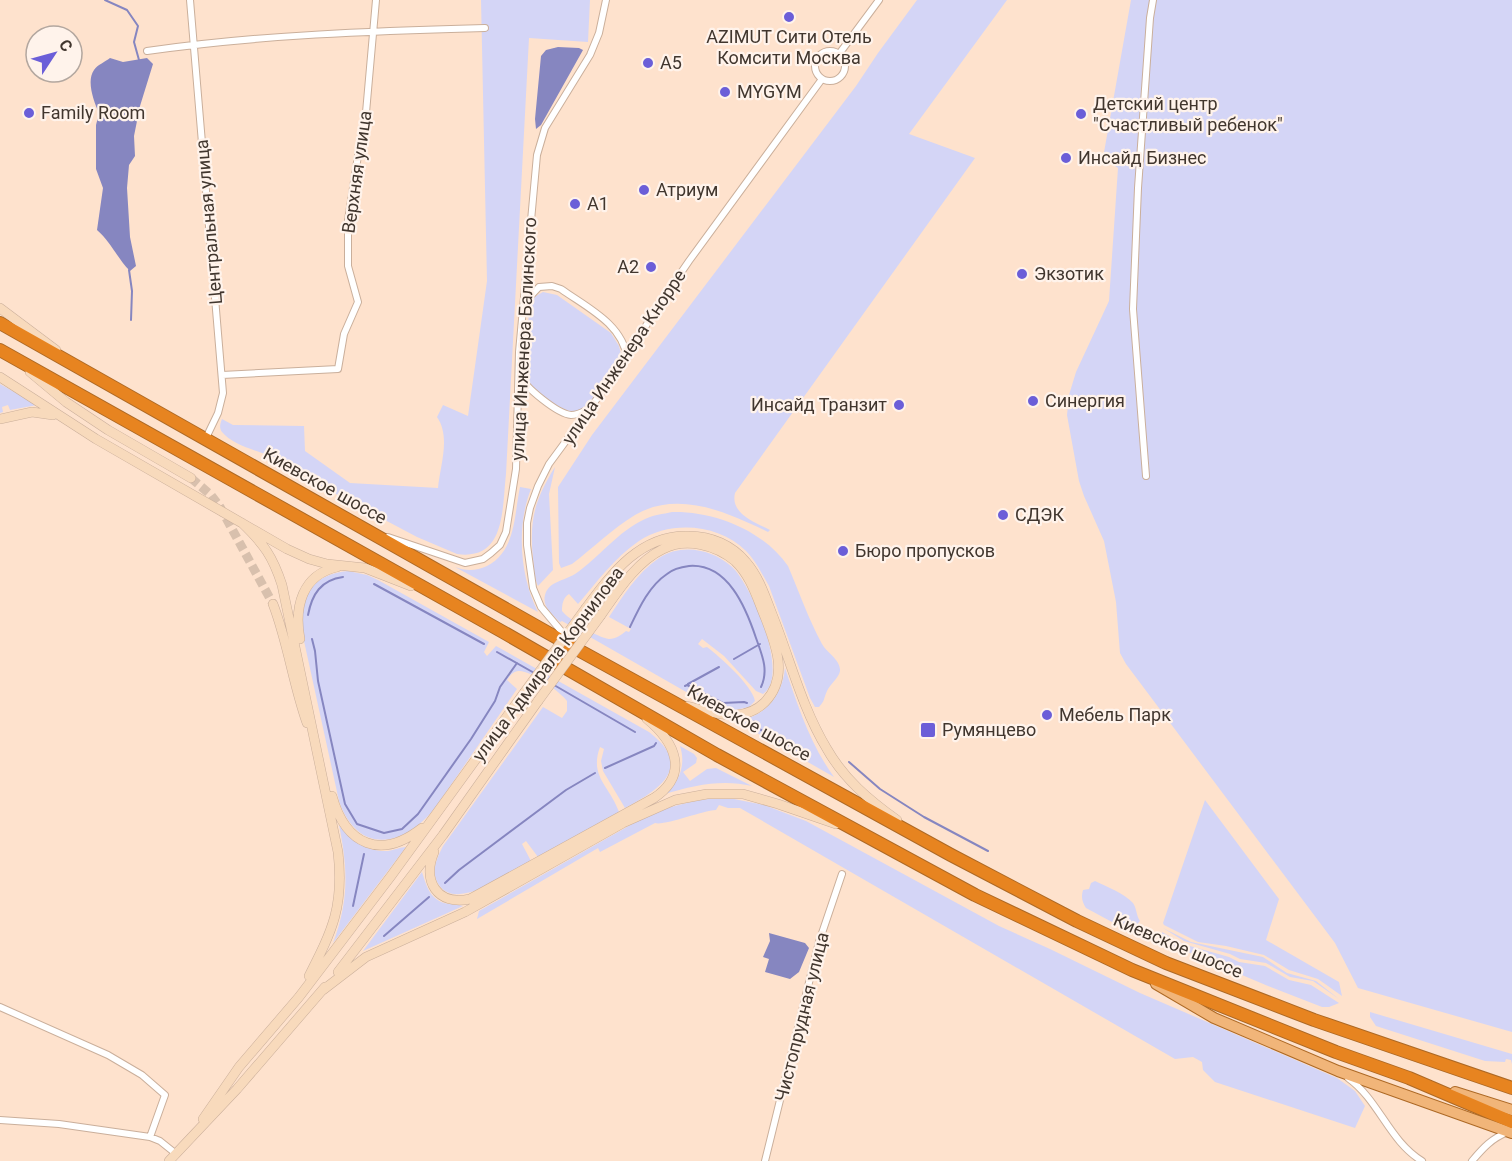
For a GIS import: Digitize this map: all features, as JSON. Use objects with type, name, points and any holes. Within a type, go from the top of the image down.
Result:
[{"type":"highway","name":"Киевское шоссе","points":[[0,323],[582,652],[1066,916],[1166,963],[1314,1020],[1512,1088]]},
{"type":"highway","points":[[0,350],[631,706],[975,896],[1132,970],[1336,1052],[1409,1078],[1511,1129]]},
{"type":"main road","points":[[0,308],[77,366]]},
{"type":"main road","points":[[12,357],[75,408],[191,478]]},
{"type":"main road","points":[[0,377],[68,422],[287,549],[309,559],[343,566]]},
{"type":"main road","points":[[0,419],[39,412],[68,422]]},
{"type":"main road","points":[[242,523],[263,545],[275,563],[290,618],[338,852],[340,891],[338,904],[331,929],[299,997]]},
{"type":"main road","name":"улица Адмирала Корнилова","points":[[187,1140],[239,1067],[299,997],[431,821],[586,608],[621,565],[659,539],[696,536],[711,539],[732,550],[746,562],[762,589],[812,720],[836,764],[864,794],[883,810],[951,855]]},
{"type":"main road","name":"улица Адмирала Корнилова","points":[[172,1157],[237,1089],[354,953],[443,835],[601,615],[643,562],[669,546],[689,544],[708,546],[728,556],[740,567],[755,592],[775,644],[779,667],[774,688],[758,708],[745,714],[707,712],[671,701]]},
{"type":"main road","points":[[431,821],[404,841],[394,845],[379,846],[365,842],[344,824],[337,810],[297,620],[301,597],[310,581],[328,569],[343,566],[369,569],[438,596]]},
{"type":"main road","points":[[273,604],[285,639],[296,692],[316,744]]},
{"type":"main road","points":[[443,835],[431,858],[430,880],[442,896],[462,900],[483,893],[654,798],[670,782],[675,767],[675,757],[662,733],[631,706]]},
{"type":"main road","points":[[323,990],[348,969],[375,952],[465,912],[623,823],[675,800],[707,794],[743,794],[800,811],[860,833]]},
{"type":"main road","points":[[1132,970],[1214,1018],[1338,1071],[1511,1129]]},
{"type":"main road","points":[[1409,1078],[1512,1110]]},
{"type":"street","name":"Центральная улица","points":[[190,0],[223,393],[221,404],[205,440]]},
{"type":"street","name":"Верхняя улица","points":[[222,375],[338,369],[344,334],[358,302],[348,266],[348,220],[359,149],[364,135],[376,0]]},
{"type":"street","name":"улица Инженера Балинского","points":[[365,528],[465,563],[483,559],[500,545],[506,532],[516,469],[523,304],[537,155],[545,128],[590,55],[599,33],[606,0]]},
{"type":"street","points":[[822,79],[816,71],[816,60],[828,51],[839,54],[879,0]]},
{"type":"street","points":[[1146,476],[1133,309],[1138,188],[1153,0]]},
{"type":"street","points":[[147,51],[195,44],[374,31],[485,28]]},
{"type":"street","name":"улица Инженера Кнорре","points":[[582,652],[556,626],[541,608],[536,597],[529,567],[527,523],[534,494],[549,464],[627,358],[654,312],[689,261],[822,79],[835,81],[843,75],[845,66],[839,54]]},
{"type":"street","points":[[523,304],[539,287],[552,286],[561,289],[614,327],[623,341],[627,358]]},
{"type":"street","points":[[519,373],[526,386],[561,411],[575,415],[592,408]]},
{"type":"street","name":"Чистопрудная улица","points":[[765,1161],[819,942],[842,873]]},
{"type":"street","points":[[0,1007],[108,1055],[142,1075],[165,1095],[150,1137]]},
{"type":"street","points":[[1338,1071],[1360,1088],[1399,1142],[1422,1161]]},
{"type":"street","points":[[0,1120],[59,1124],[150,1137],[160,1141],[172,1157]]},
{"type":"street","points":[[1472,1161],[1488,1143],[1511,1129]]},
{"type":"shaded area","points":[[481,0],[590,0],[588,42],[529,38],[502,516],[493,541],[485,549],[473,554],[457,554],[417,537],[317,484],[317,475],[297,469],[283,460],[234,442],[222,432],[220,426],[222,419],[233,425],[304,426],[305,451],[350,483],[438,488],[444,442],[437,417],[443,405],[468,416],[487,281]]},
{"type":"shaded area","points":[[917,0],[1007,0],[909,134],[975,158],[735,493],[734,500],[740,512],[770,530],[768,532],[719,511],[685,504],[668,504],[635,515],[610,532],[572,564],[561,568],[559,563],[558,487],[592,435],[856,86]]},
{"type":"shaded area","points":[[1131,0],[1512,0],[1512,1032],[1358,988],[1335,943],[1120,653],[1116,602],[1104,541],[1079,481],[1067,415],[1069,395],[1076,372],[1109,301],[1118,168],[1103,158]]},
{"type":"shaded area","points":[[543,292],[557,295],[611,333],[619,346],[621,354],[616,367],[589,404],[576,412],[547,399],[534,388],[526,376],[529,306],[534,297]]},
{"type":"shaded area","points":[[0,384],[37,405],[10,410],[8,405],[2,407],[3,412],[0,413]]},
{"type":"shaded area","points":[[555,467],[549,494],[553,570],[538,586],[533,558],[533,521],[538,500]]},
{"type":"shaded area","points":[[520,487],[531,489],[523,519],[522,551],[527,583],[538,612],[455,567],[471,570],[483,568],[504,551],[515,520]]},
{"type":"shaded area","points":[[672,512],[705,515],[737,526],[766,543],[788,566],[817,635],[840,667],[839,674],[828,688],[819,707],[815,707],[810,698],[769,586],[759,568],[750,555],[735,542],[709,530],[680,528],[665,530],[639,541],[622,554],[578,604],[569,594],[563,601],[562,611],[598,635],[609,639],[616,638],[631,629],[609,617],[631,585],[651,564],[668,553],[686,549],[715,555],[731,566],[739,576],[757,609],[770,650],[773,669],[770,684],[763,694],[756,691],[724,656],[702,639],[698,644],[703,648],[707,647],[727,664],[748,687],[755,701],[749,707],[735,710],[709,705],[562,621],[560,622],[548,610],[544,599],[550,587],[575,574],[635,524],[651,516]]},
{"type":"shaded area","points":[[348,571],[378,580],[489,642],[484,652],[487,656],[496,646],[649,732],[663,745],[669,756],[671,767],[667,776],[650,793],[625,808],[603,771],[601,761],[604,749],[600,747],[597,757],[599,774],[619,812],[538,857],[526,841],[522,844],[531,861],[498,881],[471,892],[458,894],[447,892],[439,885],[435,876],[437,860],[443,846],[543,707],[562,718],[567,711],[567,701],[537,677],[523,671],[514,672],[507,680],[517,689],[435,808],[423,821],[410,831],[382,840],[370,838],[358,831],[347,819],[339,801],[304,641],[303,627],[305,603],[314,585],[323,578]]},
{"type":"shaded area","points":[[785,668],[811,738],[834,777],[736,721],[755,715],[770,704],[780,688]]},
{"type":"shaded area","points":[[680,746],[697,758],[696,763],[683,772],[690,781],[707,769],[716,768],[752,786],[730,783],[708,784],[665,794],[675,784],[682,766]]},
{"type":"shaded area","points":[[718,798],[764,805],[806,821],[999,926],[1140,993],[1337,1078],[1355,1091],[1365,1106],[1355,1128],[1215,1082],[1203,1070],[1202,1062],[1193,1057],[1175,1059],[740,808],[719,805],[716,810],[655,823],[600,852],[598,848],[477,919],[479,911],[648,815],[683,804]]},
{"type":"shaded area","points":[[1205,800],[1279,899],[1266,940],[1339,982],[1342,996],[1318,979],[1289,970],[1264,955],[1198,942],[1164,925]]},
{"type":"shaded area","points":[[339,825],[354,841],[373,850],[388,851],[406,847],[333,943],[342,913],[345,885],[344,856]]},
{"type":"shaded area","points":[[422,872],[435,898],[444,903],[463,906],[363,951]]},
{"type":"shaded area","points":[[1095,881],[1120,893],[1133,903],[1140,921],[1132,930],[1125,929],[1086,908],[1082,899],[1083,890],[1089,889],[1091,883]]},
{"type":"shaded area","points":[[1163,928],[1191,942],[1263,957],[1287,973],[1316,981],[1339,999],[1313,981],[1290,977],[1266,963],[1240,959],[1184,941]]},
{"type":"shaded area","points":[[1162,932],[1183,944],[1239,962],[1265,966],[1289,980],[1311,985],[1339,1003],[1322,1007],[1268,986],[1171,945],[1162,937]]},
{"type":"shaded area","points":[[1370,1012],[1512,1054],[1512,1064],[1511,1060],[1506,1059],[1505,1062],[1485,1061],[1376,1026],[1370,1017]]},
{"type":"water","points":[[558,47],[583,50],[541,125],[536,129],[541,56],[546,50]]},
{"type":"water","points":[[110,58],[123,62],[147,58],[153,64],[140,106],[134,136],[135,156],[129,165],[127,188],[130,237],[136,266],[130,271],[97,230],[103,188],[96,169],[96,125],[99,113],[93,97],[91,80],[95,68]]},
{"type":"water","points":[[769,933],[805,943],[809,948],[799,972],[790,979],[765,972],[769,959],[763,957],[770,941]]},
{"type":"waterway","points":[[105,0],[127,10],[138,26],[134,42],[139,60]]},
{"type":"waterway","points":[[129,270],[132,291],[131,320]]},
{"type":"waterway","points":[[630,627],[650,591],[669,572],[689,566],[703,567],[715,572],[725,580],[741,601],[752,626],[764,662],[761,687]]},
{"type":"waterway","points":[[308,615],[319,589],[329,581],[343,577]]},
{"type":"waterway","points":[[374,584],[484,644]]},
{"type":"waterway","points":[[312,639],[318,681],[345,804],[357,824],[384,833],[402,829],[418,814],[471,739],[495,701],[500,687],[517,663]]},
{"type":"waterway","points":[[734,659],[760,644]]},
{"type":"waterway","points":[[497,652],[536,674]]},
{"type":"waterway","points":[[688,684],[719,667]]},
{"type":"waterway","points":[[554,685],[635,732]]},
{"type":"waterway","points":[[685,686],[723,703],[747,703]]},
{"type":"waterway","points":[[754,721],[761,730],[804,753]]},
{"type":"waterway","points":[[605,768],[654,746],[656,743]]},
{"type":"waterway","points":[[849,762],[880,789],[924,817],[988,851]]},
{"type":"waterway","points":[[445,883],[566,790],[595,773]]},
{"type":"waterway","points":[[353,906],[364,854]]},
{"type":"waterway","points":[[384,936],[429,897]]},
{"type":"tunnel","points":[[191,478],[211,495],[220,507],[273,604]]},
{"type":"place","name":"AZIMUT Сити Отель Комсити Москва","points":[[789,17]]},
{"type":"place","name":"А5","points":[[648,63]]},
{"type":"place","name":"MYGYM","points":[[725,92]]},
{"type":"place","name":"Family Room","points":[[29,113]]},
{"type":"place","name":"Детский центр \"Счастливый ребенок\"","points":[[1081,114]]},
{"type":"place","name":"Инсайд Бизнес","points":[[1066,158]]},
{"type":"place","name":"Атриум","points":[[644,190]]},
{"type":"place","name":"А1","points":[[575,204]]},
{"type":"place","name":"А2","points":[[651,267]]},
{"type":"place","name":"Экзотик","points":[[1022,274]]},
{"type":"place","name":"Синергия","points":[[1033,401]]},
{"type":"place","name":"Инсайд Транзит","points":[[899,405]]},
{"type":"place","name":"СДЭК","points":[[1003,515]]},
{"type":"place","name":"Бюро пропусков","points":[[843,551]]},
{"type":"place","name":"Мебель Парк","points":[[1047,715]]},
{"type":"place","name":"Румянцево","points":[[928,730]]}]
